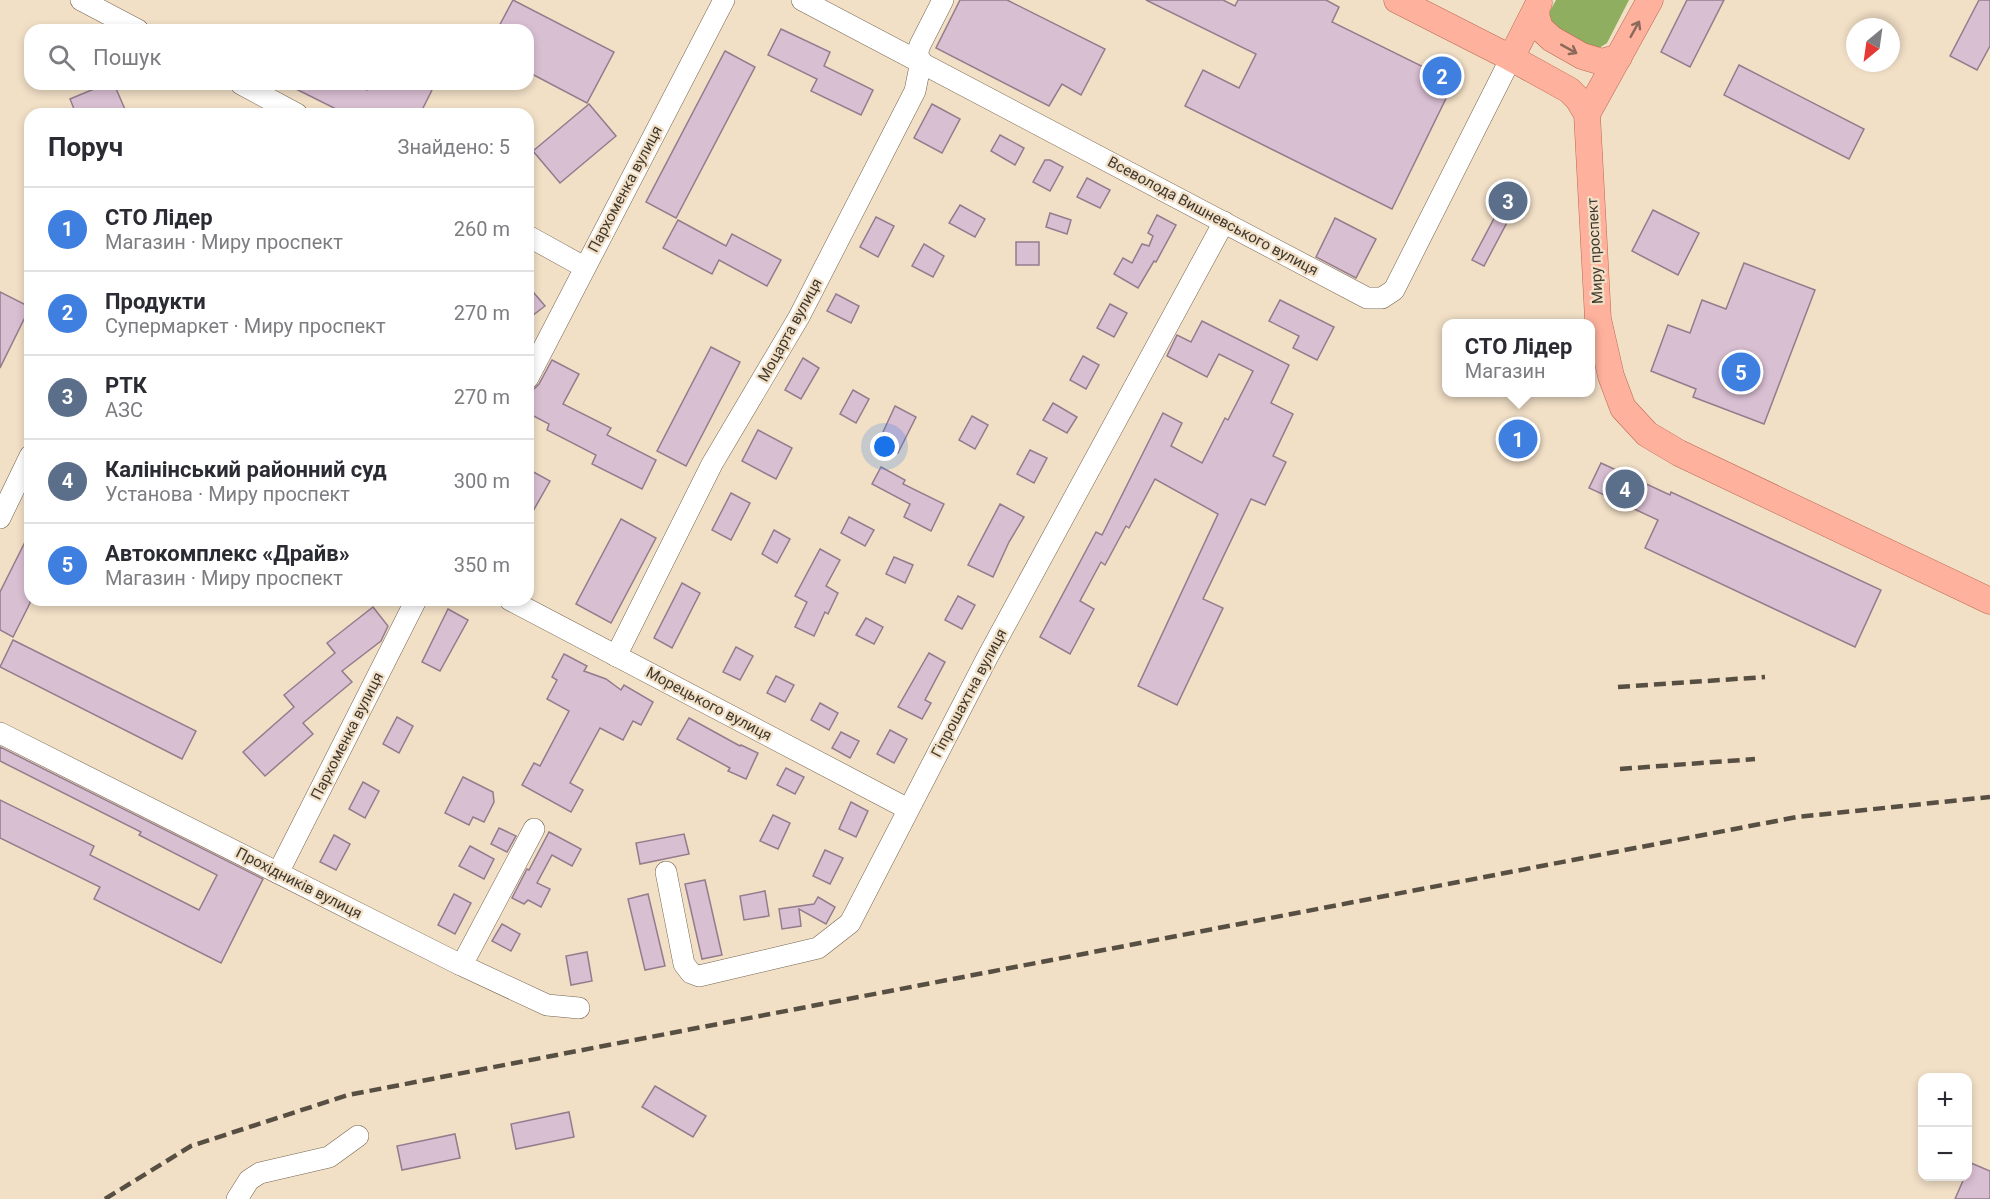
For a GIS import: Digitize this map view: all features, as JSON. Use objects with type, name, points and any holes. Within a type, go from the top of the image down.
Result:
[{"type":"main road","points":[[1396,0],[1569,90],[1587,114],[1650,0]]},
{"type":"main road","points":[[1511,58],[1538,6]]},
{"type":"main road","points":[[1538,6],[1540,28],[1552,39],[1582,56],[1602,62],[1619,57]]},
{"type":"main road","name":"Миру проспект","points":[[1587,114],[1598,319],[1611,376],[1623,408],[1647,434],[1679,453],[1990,601]]},
{"type":"street","points":[[81,0],[127,24]]},
{"type":"street","name":"Пархоменка вулиця","points":[[534,366],[724,0]]},
{"type":"street","name":"Всеволода Вишневського вулиця","points":[[802,0],[1367,298],[1382,298],[1394,290],[1511,58]]},
{"type":"street","name":"Моцарта вулиця","points":[[616,656],[712,464],[799,317],[910,101],[919,78],[921,61],[917,54],[943,0]]},
{"type":"street","points":[[251,90],[286,108]]},
{"type":"street","name":"Гіпрошахтна вулиця","points":[[666,872],[684,964],[691,973],[699,976],[818,948],[850,923],[1052,537],[1224,222]]},
{"type":"street","points":[[534,239],[584,267]]},
{"type":"street","points":[[0,518],[24,468]]},
{"type":"street","name":"Пархоменка вулиця","points":[[278,873],[413,606]]},
{"type":"street","name":"Морецького вулиця","points":[[521,606],[908,809]]},
{"type":"street","name":"Прохідників вулиця","points":[[0,733],[459,964],[547,1005],[579,1008]]},
{"type":"street","points":[[459,964],[464,961],[534,829]]},
{"type":"street","points":[[237,1199],[249,1180],[260,1173],[329,1157],[358,1136]]},
{"type":"green space","points":[[1556,0],[1629,0],[1607,43],[1599,48],[1590,46],[1555,28],[1549,20],[1550,11]]},
{"type":"building","points":[[513,0],[614,52],[587,103],[534,75],[534,24],[500,24]]},
{"type":"building","points":[[960,0],[1007,0],[1105,49],[1081,95],[1062,84],[1049,106],[936,48]]},
{"type":"building","points":[[1146,0],[1223,0],[1235,6],[1238,0],[1326,0],[1339,7],[1332,22],[1454,82],[1392,209],[1185,106],[1203,70],[1239,88],[1256,54]]},
{"type":"building","points":[[1687,0],[1724,0],[1690,67],[1661,52]]},
{"type":"building","points":[[1979,0],[1990,0],[1990,46],[1977,70],[1950,56]]},
{"type":"building","points":[[781,29],[830,52],[824,66],[873,90],[861,115],[811,91],[817,79],[768,55]]},
{"type":"building","points":[[725,51],[755,67],[676,218],[646,202]]},
{"type":"building","points":[[1739,65],[1864,129],[1849,159],[1724,95]]},
{"type":"building","points":[[92,90],[117,90],[124,108],[74,108],[70,99]]},
{"type":"building","points":[[298,90],[432,90],[423,108],[334,108]]},
{"type":"building","points":[[589,104],[616,136],[560,183],[534,150]]},
{"type":"building","points":[[932,104],[960,119],[942,153],[914,138]]},
{"type":"building","points":[[1000,135],[1024,148],[1015,165],[991,151]]},
{"type":"building","points":[[1045,160],[1050,160],[1063,167],[1050,191],[1033,182]]},
{"type":"building","points":[[1087,178],[1110,190],[1100,208],[1077,197]]},
{"type":"building","points":[[1499,183],[1529,199],[1518,219],[1511,215],[1484,266],[1472,260],[1499,209],[1488,203]]},
{"type":"building","points":[[960,205],[985,219],[975,237],[949,223]]},
{"type":"building","points":[[1653,210],[1699,233],[1678,275],[1632,251]]},
{"type":"building","points":[[1050,213],[1071,220],[1067,234],[1046,227]]},
{"type":"building","points":[[1157,215],[1176,225],[1156,262],[1154,261],[1138,288],[1114,274],[1123,258],[1132,263],[1142,244],[1149,246],[1153,236],[1148,233]]},
{"type":"building","points":[[876,217],[894,226],[878,257],[860,247]]},
{"type":"building","points":[[1335,218],[1376,239],[1356,278],[1316,257]]},
{"type":"building","points":[[678,220],[726,246],[732,234],[781,260],[767,286],[719,260],[712,274],[663,248]]},
{"type":"building","points":[[1016,242],[1039,242],[1039,265],[1016,265]]},
{"type":"building","points":[[924,244],[944,256],[933,277],[912,266]]},
{"type":"building","points":[[1744,263],[1815,290],[1764,424],[1693,397],[1696,389],[1651,371],[1668,325],[1690,333],[1702,300],[1726,309]]},
{"type":"building","points":[[0,292],[24,304],[24,319],[0,368]]},
{"type":"building","points":[[534,293],[545,306],[534,314]]},
{"type":"building","points":[[836,294],[859,306],[851,323],[827,311]]},
{"type":"building","points":[[1280,300],[1334,327],[1317,360],[1293,348],[1299,336],[1269,321]]},
{"type":"building","points":[[1110,304],[1127,313],[1114,337],[1097,328]]},
{"type":"building","points":[[1202,321],[1289,365],[1271,403],[1293,414],[1273,456],[1286,462],[1265,505],[1251,499],[1203,599],[1223,608],[1177,705],[1138,686],[1218,514],[1155,479],[1129,528],[1126,526],[1105,565],[1101,562],[1080,601],[1094,609],[1070,654],[1040,637],[1096,532],[1102,535],[1163,413],[1182,423],[1171,446],[1202,463],[1225,418],[1228,420],[1253,371],[1219,354],[1207,377],[1167,356],[1177,335],[1191,342]]},
{"type":"building","points":[[711,347],[740,362],[686,466],[657,451]]},
{"type":"building","points":[[1083,356],[1099,365],[1086,389],[1070,380]]},
{"type":"building","points":[[803,358],[819,368],[801,399],[785,390]]},
{"type":"building","points":[[552,360],[579,374],[563,404],[611,428],[607,435],[656,460],[642,489],[592,464],[596,455],[547,430],[549,424],[534,416],[534,388],[539,384]]},
{"type":"building","points":[[853,390],[869,399],[856,423],[840,414]]},
{"type":"building","points":[[1053,403],[1077,417],[1067,433],[1043,420]]},
{"type":"building","points":[[895,406],[916,417],[898,453],[878,443]]},
{"type":"building","points":[[972,416],[988,425],[975,449],[959,440]]},
{"type":"building","points":[[758,430],[792,448],[776,479],[742,461]]},
{"type":"building","points":[[1030,450],[1047,458],[1034,483],[1017,474]]},
{"type":"building","points":[[1601,463],[1670,495],[1671,492],[1881,590],[1855,647],[1645,548],[1658,520],[1589,488]]},
{"type":"building","points":[[881,467],[905,480],[903,484],[944,504],[931,531],[904,517],[910,504],[872,484]]},
{"type":"building","points":[[534,472],[550,481],[534,509]]},
{"type":"building","points":[[731,493],[750,503],[731,540],[712,530]]},
{"type":"building","points":[[1000,504],[1024,517],[1009,542],[993,577],[968,565]]},
{"type":"building","points":[[849,517],[874,530],[865,546],[841,533]]},
{"type":"building","points":[[621,519],[656,538],[611,623],[576,604]]},
{"type":"building","points":[[774,530],[790,539],[777,563],[762,554]]},
{"type":"building","points":[[24,544],[24,606],[28,606],[13,637],[0,630],[0,592]]},
{"type":"building","points":[[820,549],[840,560],[826,586],[838,593],[828,614],[825,612],[814,636],[795,627],[807,602],[795,596]]},
{"type":"building","points":[[894,557],[913,565],[905,583],[886,574]]},
{"type":"building","points":[[682,583],[700,593],[672,648],[654,638]]},
{"type":"building","points":[[958,596],[975,605],[962,629],[945,620]]},
{"type":"building","points":[[373,607],[388,626],[381,641],[342,671],[352,682],[303,723],[313,734],[265,776],[243,752],[294,707],[284,695],[335,653],[327,643]]},
{"type":"building","points":[[448,609],[468,620],[440,671],[422,662]]},
{"type":"building","points":[[866,618],[883,627],[874,644],[856,635]]},
{"type":"building","points":[[13,640],[196,731],[182,759],[0,667]]},
{"type":"building","points":[[736,647],[753,656],[740,680],[723,672]]},
{"type":"building","points":[[929,653],[945,662],[925,700],[931,703],[922,719],[898,707]]},
{"type":"building","points":[[564,654],[587,666],[584,671],[606,679],[621,690],[624,685],[653,702],[641,725],[633,721],[623,740],[600,728],[570,783],[583,790],[571,812],[522,785],[534,763],[540,766],[569,711],[547,699],[557,680],[552,677]]},
{"type":"building","points":[[776,676],[794,685],[785,702],[767,693]]},
{"type":"building","points":[[820,703],[838,713],[829,730],[811,720]]},
{"type":"building","points":[[397,717],[413,726],[399,753],[383,744]]},
{"type":"building","points":[[689,718],[740,746],[758,753],[746,779],[728,771],[730,768],[677,739]]},
{"type":"building","points":[[890,730],[907,739],[894,763],[877,754]]},
{"type":"building","points":[[841,732],[859,741],[850,758],[832,748]]},
{"type":"building","points":[[0,747],[263,879],[221,963],[94,899],[100,887],[0,838],[0,800],[94,846],[90,855],[199,910],[217,875],[139,835],[141,832],[0,761]]},
{"type":"building","points":[[786,768],[804,777],[795,794],[777,785]]},
{"type":"building","points":[[463,777],[493,792],[494,802],[484,822],[473,817],[469,825],[445,813]]},
{"type":"building","points":[[363,782],[379,791],[365,818],[349,809]]},
{"type":"building","points":[[851,802],[868,811],[856,837],[839,829]]},
{"type":"building","points":[[773,815],[790,823],[778,849],[760,841]]},
{"type":"building","points":[[499,828],[516,836],[507,852],[491,844]]},
{"type":"building","points":[[549,832],[581,849],[572,866],[552,855],[537,883],[550,889],[541,907],[528,900],[524,904],[512,898]]},
{"type":"building","points":[[684,834],[689,854],[640,864],[636,843]]},
{"type":"building","points":[[334,835],[350,844],[336,870],[320,862]]},
{"type":"building","points":[[470,846],[494,859],[484,879],[459,866]]},
{"type":"building","points":[[825,850],[843,858],[830,884],[813,876]]},
{"type":"building","points":[[705,880],[722,955],[702,959],[685,884]]},
{"type":"building","points":[[765,891],[769,916],[744,920],[740,896]]},
{"type":"building","points":[[454,894],[471,903],[455,934],[438,925]]},
{"type":"building","points":[[648,894],[665,966],[645,970],[628,899]]},
{"type":"building","points":[[818,897],[835,907],[826,924],[799,909],[801,926],[782,929],[779,909],[814,904]]},
{"type":"building","points":[[502,924],[520,934],[511,951],[492,941]]},
{"type":"building","points":[[587,952],[592,981],[571,985],[566,956]]},
{"type":"building","points":[[655,1086],[706,1116],[693,1137],[642,1107]]},
{"type":"building","points":[[569,1112],[574,1137],[516,1149],[511,1124]]},
{"type":"building","points":[[455,1134],[460,1158],[402,1170],[397,1146]]},
{"type":"building","points":[[1972,1163],[1990,1171],[1990,1199],[1955,1199],[1963,1181],[1972,1181]]},
{"type":"railway","points":[[1618,687],[1765,677]]},
{"type":"railway","points":[[1620,769],[1755,759]]},
{"type":"railway","points":[[105,1199],[191,1146],[348,1095],[1797,817],[1990,797]]},
{"type":"place","name":"Продукти","points":[[1442,76]]},
{"type":"place","name":"РТК","points":[[1508,201]]},
{"type":"place","name":"Автокомплекс «Драйв»","points":[[1741,372]]},
{"type":"place","name":"СТО Лідер","points":[[1518,439]]},
{"type":"place","name":"Калінінський районний суд","points":[[1625,489]]}]
